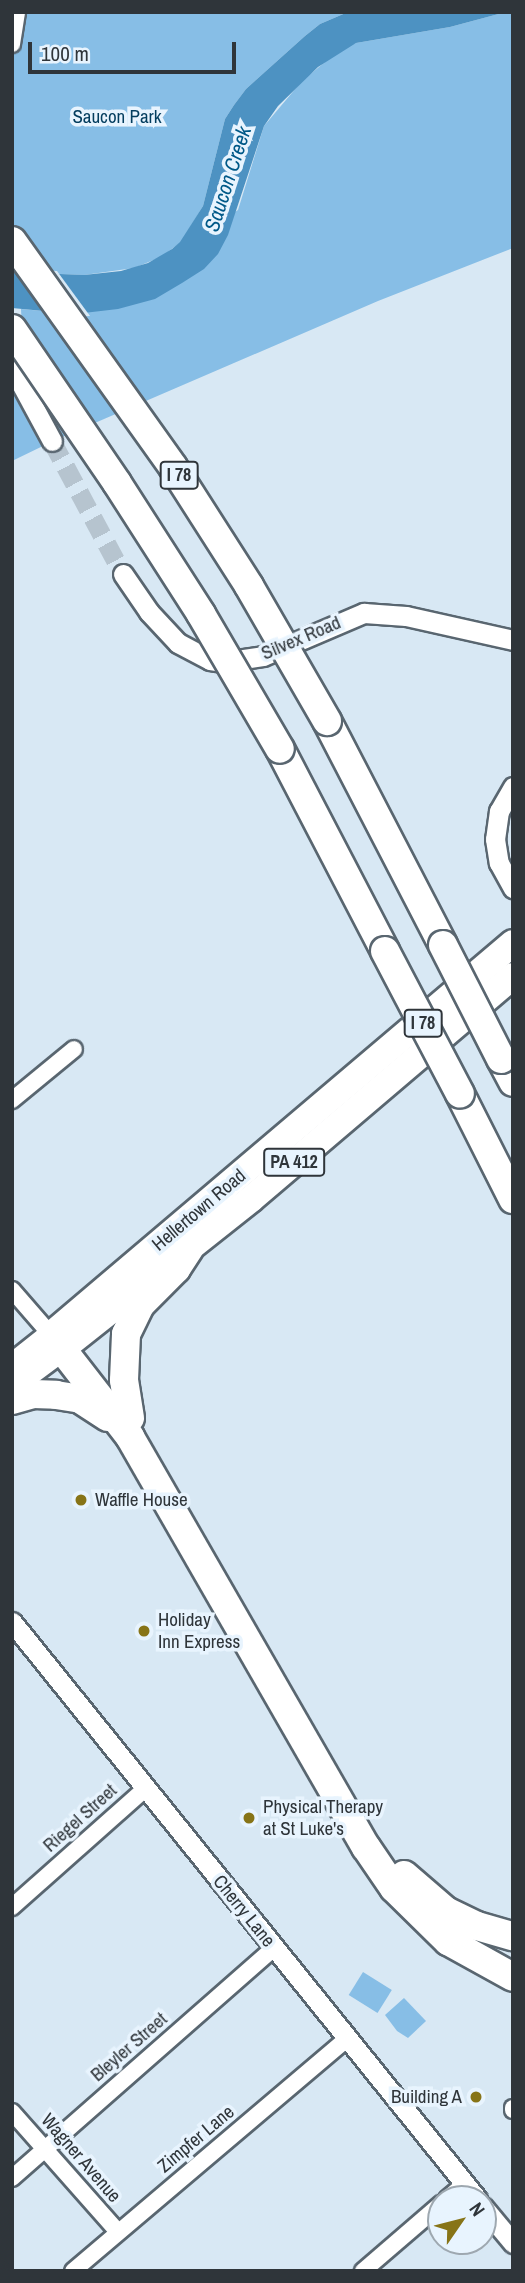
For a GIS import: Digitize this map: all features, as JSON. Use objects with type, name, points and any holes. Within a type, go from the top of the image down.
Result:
[{"type":"highway","name":"I 78","points":[[12,241],[173,467],[249,586],[327,722],[443,945],[510,1061]]},
{"type":"highway","name":"I 78","points":[[12,329],[194,603],[280,749],[513,1199]]},
{"type":"highway","name":"Hellertown Road","points":[[60,1339],[82,1306],[276,1146],[354,1075],[513,943]]},
{"type":"highway","name":"Hellertown Road","points":[[60,1339],[189,1249],[513,976]]},
{"type":"highway","points":[[484,1142],[513,1208]]},
{"type":"highway","points":[[189,1249],[176,1269],[140,1306],[126,1334],[124,1380],[130,1428],[366,1847],[394,1888],[448,1941],[513,1977]]},
{"type":"highway","points":[[60,1339],[169,1476],[285,1682],[397,1868],[419,1891],[446,1911],[477,1926],[513,1936]]},
{"type":"highway","points":[[12,1400],[33,1394],[80,1399],[130,1428]]},
{"type":"main road","name":"Hellertown Road","points":[[12,1366],[60,1339]]},
{"type":"main road","name":"Hellertown Road","points":[[12,1386],[60,1339]]},
{"type":"street","points":[[12,44],[17,12]]},
{"type":"street","points":[[12,367],[52,441]]},
{"type":"street","name":"Silvex Road","points":[[122,574],[161,627],[178,643],[210,660],[223,662],[263,656],[364,613],[406,616],[513,640]]},
{"type":"street","points":[[513,787],[499,811],[495,839],[499,863],[513,888]]},
{"type":"street","points":[[12,1100],[74,1049]]},
{"type":"street","points":[[12,1290],[60,1339]]},
{"type":"street","name":"Cherry Lane","points":[[14,1628],[465,2185]]},
{"type":"street","name":"Riegel Street","points":[[12,1907],[145,1789]]},
{"type":"street","name":"Bleyler Street","points":[[12,2178],[274,1948]]},
{"type":"street","name":"Zimpfer Lane","points":[[74,2271],[346,2039]]},
{"type":"street","name":"Wagner Avenue","points":[[12,2112],[118,2232]]},
{"type":"street","points":[[363,2271],[427,2216]]},
{"type":"street","points":[[497,2224],[513,2243]]},
{"type":"green space","name":"Saucon Park","points":[[12,12],[348,12],[320,24],[305,36],[246,89],[234,105],[225,119],[203,206],[181,242],[161,257],[134,268],[84,275],[12,272]]},
{"type":"green space","points":[[513,12],[513,248],[378,301],[60,438],[37,397],[23,351],[21,309],[75,314],[238,210],[264,126],[302,81],[342,48],[356,43],[450,27]]},
{"type":"green space","points":[[12,389],[45,445],[12,461]]},
{"type":"green space","points":[[363,1972],[392,1990],[378,2013],[349,1995]]},
{"type":"green space","points":[[404,1998],[426,2021],[408,2038],[397,2031],[385,2015]]},
{"type":"water","name":"Saucon Creek","points":[[348,12],[506,12],[450,27],[356,43],[318,67],[278,106],[264,126],[228,235],[218,254],[204,269],[182,283],[155,299],[118,309],[75,314],[12,308],[12,272],[84,275],[121,271],[148,263],[180,242],[203,206],[225,119],[234,105],[246,89],[305,36],[320,24]]},
{"type":"pier","points":[[18,269],[57,271],[90,316],[75,317]]},
{"type":"tunnel","points":[[52,441],[123,574]]},
{"type":"place","name":"Waffle House","points":[[81,1500]]},
{"type":"place","name":"Holiday Inn Express","points":[[144,1631]]},
{"type":"place","name":"Physical Therapy at St Luke's","points":[[249,1818]]},
{"type":"place","name":"Building A","points":[[476,2097]]}]
